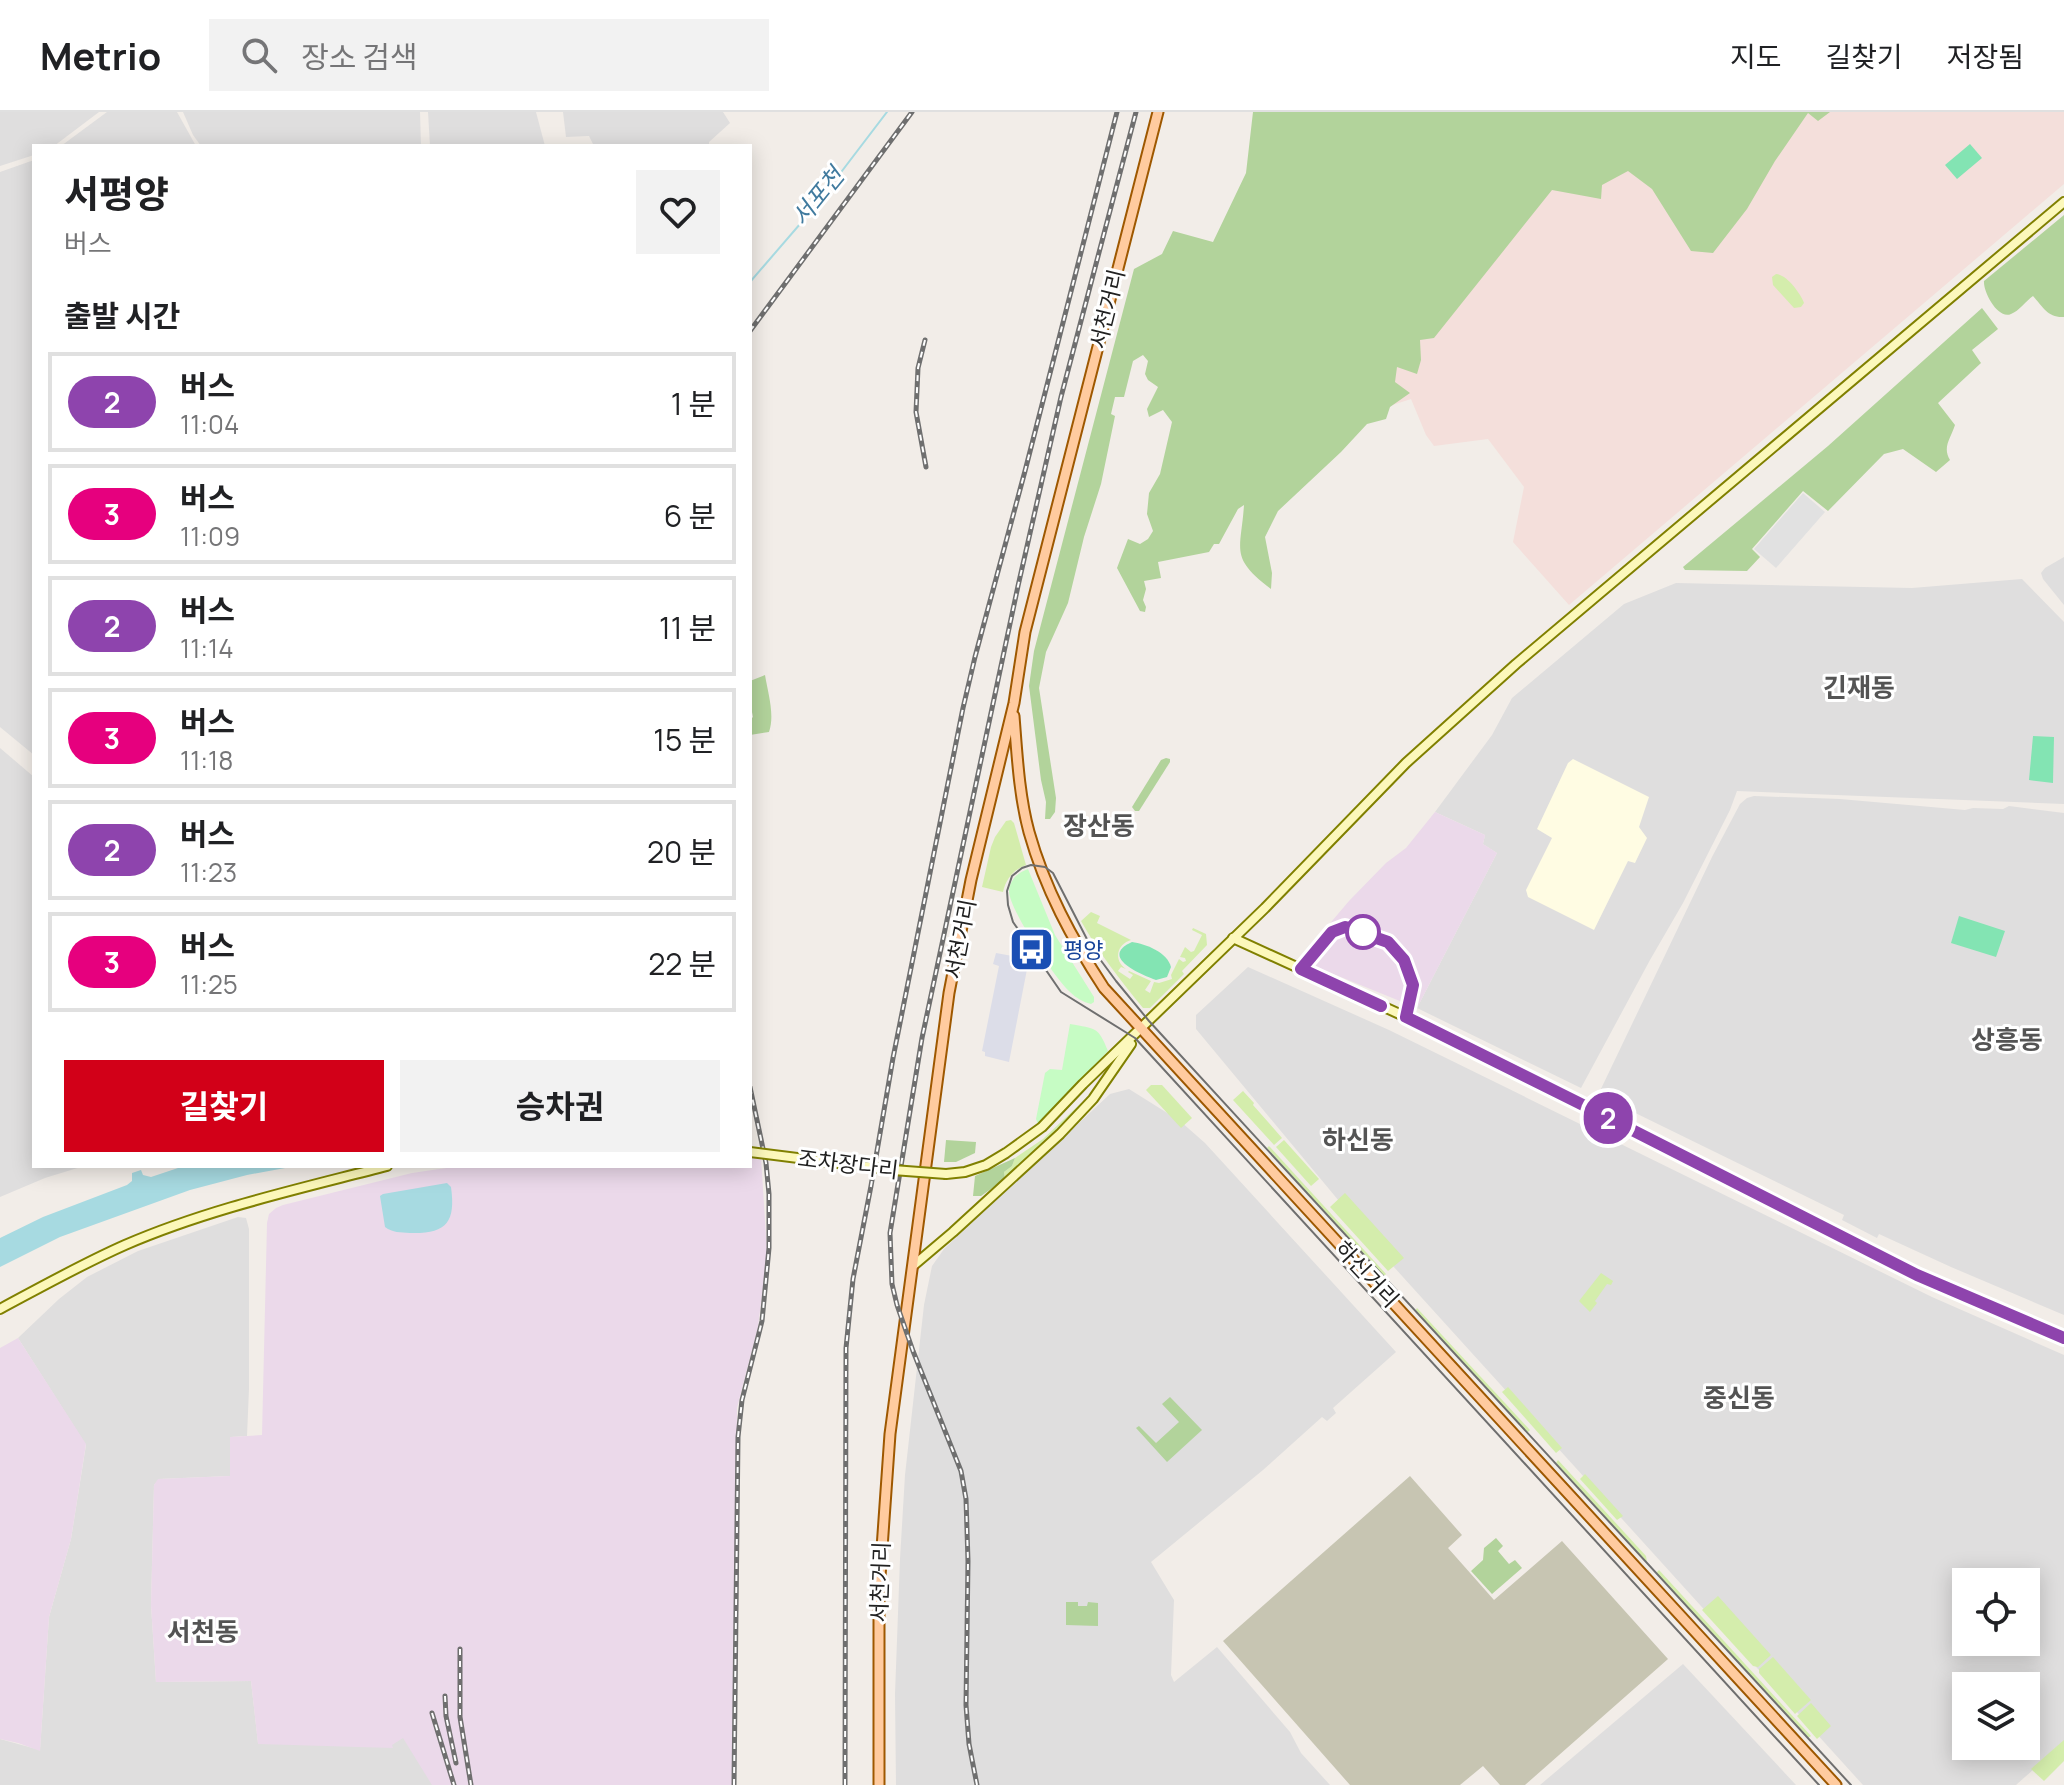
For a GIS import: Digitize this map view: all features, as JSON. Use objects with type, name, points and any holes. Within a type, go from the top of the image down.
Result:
[{"type":"main road","name":"서천거리","points":[[879,1785],[881,1548],[890,1434],[949,993],[971,880],[1014,703],[1025,632],[1158,112]]},
{"type":"main road","points":[[914,1265],[1060,1134],[1102,1087],[1141,1029],[1447,725],[2064,202]]},
{"type":"main road","name":"하신거리","points":[[1014,703],[1024,808],[1040,866],[1061,917],[1104,988],[1836,1785]]},
{"type":"main road","points":[[1233,938],[1406,1017],[1917,1275],[2064,1338]]},
{"type":"main road","name":"조차장다리","points":[[752,1152],[893,1170],[946,1174],[965,1172],[986,1165],[1042,1127],[1141,1029]]},
{"type":"main road","points":[[0,1309],[123,1246],[174,1226],[254,1200],[379,1168]]},
{"type":"shaded area","points":[[0,112],[99,112],[57,144],[32,144],[32,156],[0,166]]},
{"type":"shaded area","points":[[107,112],[177,112],[195,144],[64,144]]},
{"type":"shaded area","points":[[183,112],[420,112],[421,144],[200,144]]},
{"type":"shaded area","points":[[428,112],[536,112],[544,144],[430,144]]},
{"type":"shaded area","points":[[563,112],[723,112],[730,123],[709,144],[593,144],[589,136],[566,137]]},
{"type":"shaded area","points":[[1258,112],[2064,112],[2064,184],[1569,605],[1513,542],[1524,487],[1488,439],[1434,446],[1411,399],[1328,426]]},
{"type":"shaded area","points":[[32,161],[32,753],[0,727],[0,172]]},
{"type":"shaded area","points":[[1803,493],[1825,512],[1776,568],[1754,549]]},
{"type":"shaded area","points":[[2064,557],[2064,605],[2041,573]]},
{"type":"shaded area","points":[[2022,579],[2064,622],[2064,804],[1737,791],[1683,903],[1581,1088],[1417,1008],[1497,853],[1483,844],[1485,835],[1435,812],[1492,735],[1512,698],[1624,604],[1676,583],[1912,588]]},
{"type":"shaded area","points":[[0,748],[32,775],[32,1168],[78,1168],[0,1197]]},
{"type":"shaded area","points":[[1573,759],[1649,797],[1639,827],[1647,838],[1635,863],[1628,861],[1594,930],[1528,897],[1526,890],[1552,838],[1537,829],[1568,763]]},
{"type":"shaded area","points":[[1754,796],[1840,799],[1965,810],[2003,809],[2009,806],[2064,813],[2064,1315],[1879,1234],[1877,1238],[1842,1220],[1844,1215],[1599,1093],[1712,857],[1740,804]]},
{"type":"shaded area","points":[[1435,812],[1485,835],[1483,844],[1497,853],[1417,1008],[1299,960],[1349,901],[1386,863],[1406,848]]},
{"type":"shaded area","points":[[996,953],[1029,959],[1009,1062],[985,1056],[982,1051],[999,966],[993,964]]},
{"type":"shaded area","points":[[1248,967],[1389,1030],[1932,1297],[2064,1355],[2064,1742],[2016,1785],[1863,1785],[1393,1266],[1196,1029],[1196,1015]]},
{"type":"shaded area","points":[[1129,1089],[1180,1121],[1205,1143],[1396,1352],[1333,1408],[1336,1413],[1327,1421],[1322,1417],[1151,1562],[1174,1600],[1171,1675],[1174,1682],[1217,1647],[1290,1732],[1301,1753],[1330,1785],[896,1785],[895,1694],[905,1475],[924,1305],[932,1266],[944,1249],[1110,1094]]},
{"type":"shaded area","points":[[752,1156],[761,1157],[767,1253],[758,1327],[737,1408],[734,1785],[432,1785],[403,1738],[392,1745],[393,1748],[258,1744],[251,1681],[156,1682],[151,1605],[154,1485],[158,1479],[230,1476],[230,1437],[262,1435],[269,1214],[283,1205],[412,1173],[446,1168],[752,1168]]},
{"type":"shaded area","points":[[238,1217],[246,1218],[249,1229],[247,1436],[230,1437],[230,1476],[159,1479],[154,1485],[151,1605],[156,1682],[251,1681],[258,1743],[402,1733],[434,1785],[0,1785],[0,1739],[40,1750],[49,1617],[71,1539],[86,1445],[18,1338],[87,1277],[138,1251]]},
{"type":"shaded area","points":[[18,1338],[86,1444],[71,1539],[49,1617],[40,1751],[0,1739],[0,1348]]},
{"type":"shaded area","points":[[1410,1476],[1462,1535],[1448,1548],[1494,1600],[1562,1541],[1668,1659],[1525,1785],[1500,1785],[1483,1766],[1460,1785],[1350,1785],[1223,1641]]},
{"type":"shaded area","points":[[1683,1664],[1796,1785],[1540,1785]]},
{"type":"green space","points":[[1253,112],[1830,112],[1818,121],[1808,113],[1747,209],[1713,253],[1691,251],[1652,189],[1628,171],[1602,185],[1601,199],[1552,190],[1434,338],[1420,340],[1421,360],[1417,374],[1397,367],[1395,382],[1410,393],[1390,407],[1386,419],[1367,424],[1278,511],[1265,537],[1272,573],[1271,589],[1243,560],[1240,543],[1244,505],[1238,509],[1219,544],[1214,544],[1209,552],[1158,562],[1161,578],[1144,581],[1146,589],[1143,600],[1146,607],[1145,612],[1140,611],[1117,568],[1128,539],[1140,544],[1153,531],[1147,514],[1149,493],[1160,474],[1172,422],[1163,410],[1149,417],[1147,409],[1158,387],[1145,374],[1148,361],[1143,355],[1133,361],[1124,397],[1115,397],[1111,414],[1115,416],[1101,484],[1068,603],[1046,652],[1039,688],[1056,798],[1055,812],[1050,819],[1045,819],[1046,802],[1029,686],[1034,651],[1134,269],[1162,254],[1173,231],[1213,242],[1246,173]]},
{"type":"green space","points":[[1970,144],[1982,158],[1957,179],[1945,165]]},
{"type":"green space","points":[[2064,215],[2064,317],[2050,314],[2033,296],[2014,313],[2001,313],[1989,298],[1984,281]]},
{"type":"green space","points":[[1776,274],[1789,281],[1796,290],[1804,303],[1801,307],[1794,308],[1773,285],[1772,277]]},
{"type":"green space","points":[[1982,308],[1998,329],[1972,350],[1981,363],[1938,403],[1955,425],[1947,447],[1950,460],[1936,472],[1903,449],[1884,454],[1828,511],[1803,491],[1752,549],[1760,557],[1747,571],[1685,570],[1683,567],[1828,446]]},
{"type":"green space","points":[[765,675],[771,718],[769,732],[752,735],[752,680]]},
{"type":"green space","points":[[2033,736],[2054,737],[2053,783],[2029,780]]},
{"type":"green space","points":[[1166,758],[1170,762],[1139,811],[1135,811],[1132,807],[1161,760]]},
{"type":"green space","points":[[1011,820],[1026,865],[1011,876],[1003,892],[982,887],[995,837],[1006,821]]},
{"type":"green space","points":[[1028,869],[1055,935],[1094,997],[1091,1004],[1077,998],[1063,985],[1017,913],[1009,891],[1011,883]]},
{"type":"green space","points":[[1091,912],[1100,916],[1097,923],[1131,940],[1122,945],[1118,953],[1119,961],[1126,969],[1121,967],[1118,971],[1130,979],[1133,975],[1129,971],[1151,981],[1145,990],[1150,993],[1154,982],[1172,979],[1179,959],[1186,961],[1180,957],[1185,947],[1194,951],[1202,935],[1193,928],[1206,934],[1207,945],[1182,971],[1184,974],[1150,1008],[1143,1008],[1110,966],[1081,921]]},
{"type":"green space","points":[[1959,916],[2005,931],[1996,957],[1951,943]]},
{"type":"green space","points":[[1132,942],[1149,947],[1165,957],[1171,967],[1167,977],[1156,980],[1126,965],[1119,954]]},
{"type":"green space","points":[[1070,1024],[1095,1030],[1108,1051],[1038,1124],[1036,1119],[1045,1073],[1050,1069],[1062,1070]]},
{"type":"green space","points":[[1151,1085],[1162,1085],[1192,1118],[1181,1128],[1146,1090]]},
{"type":"green space","points":[[1243,1091],[1282,1138],[1274,1145],[1233,1100]]},
{"type":"green space","points":[[1081,1103],[1084,1106],[1005,1179],[1004,1172],[1012,1166],[1015,1158],[1043,1139]]},
{"type":"green space","points":[[946,1140],[976,1142],[975,1153],[956,1162],[944,1162]]},
{"type":"green space","points":[[1284,1140],[1319,1179],[1311,1186],[1276,1147]]},
{"type":"green space","points":[[1269,1146],[1386,1274],[1383,1277],[1267,1148]]},
{"type":"green space","points":[[1015,1158],[1012,1166],[1004,1172],[1005,1179],[981,1196],[973,1196],[975,1176]]},
{"type":"green space","points":[[1345,1193],[1404,1258],[1388,1271],[1330,1207]]},
{"type":"green space","points":[[1601,1273],[1613,1281],[1611,1285],[1607,1284],[1590,1312],[1579,1301]]},
{"type":"green space","points":[[1417,1308],[1530,1430],[1527,1433],[1415,1311]]},
{"type":"green space","points":[[1508,1387],[1562,1448],[1556,1453],[1502,1392]]},
{"type":"green space","points":[[1170,1397],[1202,1430],[1167,1462],[1136,1428],[1139,1426],[1156,1443],[1179,1422],[1162,1404]]},
{"type":"green space","points":[[1558,1460],[1646,1556],[1647,1562],[1556,1463]]},
{"type":"green space","points":[[1585,1474],[1623,1516],[1617,1520],[1580,1479]]},
{"type":"green space","points":[[1496,1538],[1503,1546],[1498,1551],[1509,1564],[1515,1560],[1522,1568],[1492,1594],[1471,1571],[1483,1560],[1484,1548]]},
{"type":"green space","points":[[1659,1570],[1811,1736],[1808,1738],[1656,1573]]},
{"type":"green space","points":[[1718,1596],[1771,1655],[1758,1667],[1753,1666],[1702,1610]]},
{"type":"green space","points":[[1066,1602],[1078,1602],[1078,1606],[1087,1606],[1088,1602],[1098,1603],[1098,1626],[1066,1625]]},
{"type":"green space","points":[[1773,1657],[1811,1700],[1795,1714],[1759,1673],[1759,1669]]},
{"type":"green space","points":[[1811,1703],[1831,1726],[1817,1739],[1797,1716]]},
{"type":"green space","points":[[2064,1740],[2064,1761],[2044,1781],[2031,1769]]},
{"type":"water","points":[[178,1168],[285,1168],[190,1190],[60,1237],[0,1267],[0,1238],[43,1217],[127,1185],[132,1181],[132,1173],[141,1170],[143,1175],[151,1177]]},
{"type":"water","points":[[447,1183],[451,1187],[452,1210],[446,1224],[422,1233],[394,1231],[385,1227],[380,1196]]},
{"type":"waterway","name":"서포천","points":[[752,280],[813,209],[887,112]]},
{"type":"tram line","points":[[1819,1785],[1135,1038],[1061,992],[1013,922],[1007,891],[1012,876],[1031,865],[1045,867],[1053,873],[1091,947],[1149,1021],[1851,1785]]},
{"type":"railway","points":[[752,328],[912,112]]},
{"type":"railway","points":[[845,1785],[846,1348],[853,1279],[893,1058],[963,708],[1117,112]]},
{"type":"railway","points":[[977,1785],[966,1705],[966,1499],[961,1471],[897,1305],[892,1284],[890,1233],[922,1038],[1018,586],[1061,397],[1136,112]]},
{"type":"railway","points":[[925,340],[918,368],[916,412],[926,467]]},
{"type":"railway","points":[[734,1785],[738,1437],[742,1400],[762,1321],[769,1248],[766,1163],[752,1096]]},
{"type":"railway","points":[[460,1649],[460,1717],[471,1785]]},
{"type":"railway","points":[[445,1696],[456,1763]]},
{"type":"railway","points":[[432,1713],[454,1785]]},
{"type":"bus line","name":"2","points":[[1381,1006],[1301,969],[1332,932],[1345,927],[1388,942],[1404,960],[1413,985],[1406,1017],[1917,1275],[2064,1338]]},
{"type":"place","name":"평양","points":[[1032,950]]},
{"type":"district","name":"긴재동","points":[[1859,688]]},
{"type":"district","name":"장산동","points":[[1099,826]]},
{"type":"district","name":"상흥동","points":[[2007,1040]]},
{"type":"district","name":"하신동","points":[[1358,1140]]},
{"type":"district","name":"중신동","points":[[1739,1398]]},
{"type":"district","name":"서천동","points":[[203,1632]]}]
